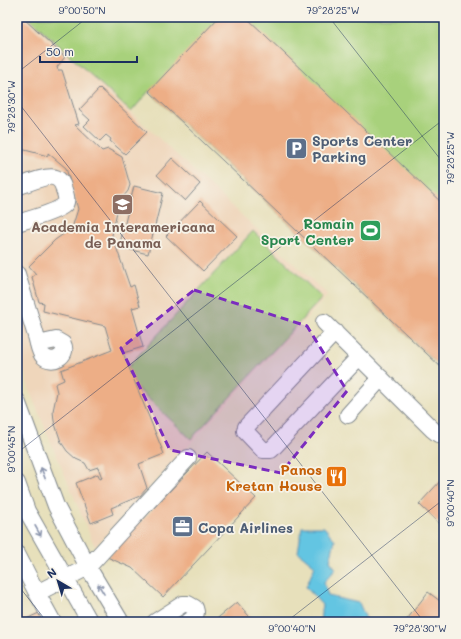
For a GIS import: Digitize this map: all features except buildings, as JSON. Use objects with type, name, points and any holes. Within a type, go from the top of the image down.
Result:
[{"type":"street","points":[[17,187],[50,177],[56,178],[63,185],[66,195],[66,202],[56,210],[17,223]]},
{"type":"street","points":[[17,274],[24,322],[38,344]]},
{"type":"street","points":[[359,357],[271,450],[263,450],[245,431],[246,427],[330,327],[433,430],[438,434],[444,433]]},
{"type":"street","points":[[348,415],[381,378]]},
{"type":"street","points":[[17,401],[20,418],[56,506],[88,567],[121,622]]},
{"type":"street","points":[[37,594],[88,567],[188,458]]},
{"type":"street","points":[[17,483],[27,511],[90,622]]},
{"type":"street","points":[[17,554],[53,622]]},
{"type":"street","points":[[155,622],[183,604],[188,604],[195,608],[196,612],[195,617],[188,622]]},
{"type":"highlighted area","points":[[194,290],[307,326],[347,391],[281,473],[170,450],[121,348]]},
{"type":"shaded area","name":"Academia Interamericana de Panama","points":[[17,17],[28,17],[328,295],[95,547],[30,392],[17,346]]},
{"type":"green space","name":"Romain Sport Center","points":[[28,17],[444,17],[444,370],[149,91],[131,112]]},
{"type":"green space","points":[[253,231],[322,298],[191,439],[136,387],[128,367]]},
{"type":"water","points":[[302,527],[324,527],[335,540],[330,561],[336,569],[324,582],[328,596],[359,603],[367,621],[366,622],[320,622],[322,605],[306,587],[315,566],[298,552]]},
{"type":"place","name":"Sports Center Parking","points":[[296,148]]},
{"type":"place","name":"Academia Interamericana de Panama","points":[[123,204]]},
{"type":"place","name":"Romain Sport Center","points":[[370,231]]},
{"type":"place","name":"Panos Kretan House","points":[[337,477]]},
{"type":"place","name":"Copa Airlines","points":[[182,527]]}]
